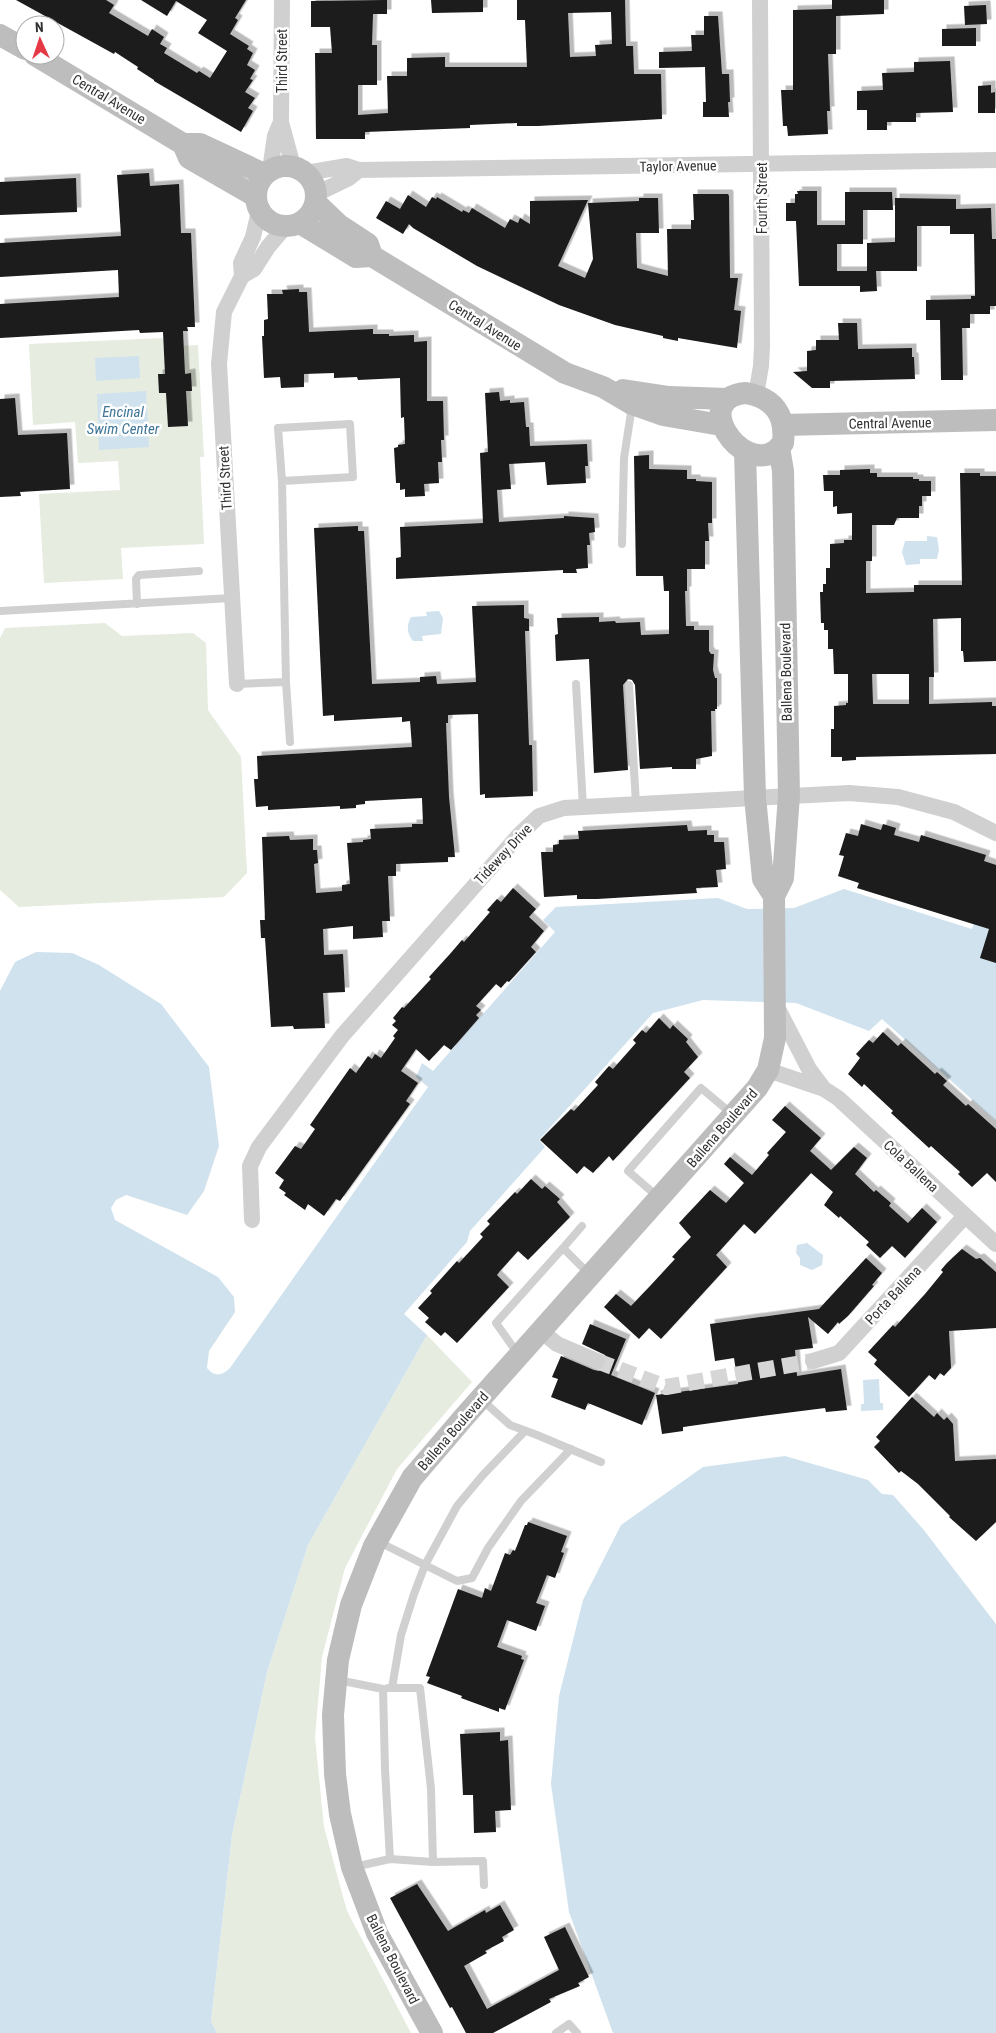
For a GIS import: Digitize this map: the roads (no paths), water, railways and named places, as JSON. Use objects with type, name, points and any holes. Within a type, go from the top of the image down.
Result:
[{"type":"street","name":"Third Street","points":[[282,0],[282,122],[300,170]]},
{"type":"street","name":"Fourth Street","points":[[756,395],[762,346],[760,0]]},
{"type":"street","points":[[0,35],[15,43]]},
{"type":"street","name":"Central Avenue","points":[[52,65],[183,144],[200,144],[267,172]]},
{"type":"street","name":"Third Street","points":[[267,172],[275,136],[282,122]]},
{"type":"street","name":"Central Avenue","points":[[183,144],[189,158],[257,204]]},
{"type":"street","name":"Taylor Avenue","points":[[300,170],[347,166],[359,170],[996,160]]},
{"type":"street","points":[[285,166],[300,170],[315,186],[316,199],[307,218],[292,225],[270,222],[257,204],[259,181],[267,172],[285,166]]},
{"type":"street","points":[[316,199],[350,178],[359,170]]},
{"type":"street","name":"Central Avenue","points":[[316,199],[339,225],[368,244],[372,256]]},
{"type":"street","name":"Third Street","points":[[237,684],[219,364],[224,312],[242,276],[241,263],[253,237],[257,204]]},
{"type":"street","name":"Third Street","points":[[242,276],[254,269],[268,247],[292,225]]},
{"type":"street","name":"Central Avenue","points":[[292,225],[356,257],[372,256],[557,368],[603,387],[632,404],[663,415],[721,425]]},
{"type":"street","name":"Central Avenue","points":[[603,387],[669,397],[727,399]]},
{"type":"street","points":[[735,394],[756,395],[767,399],[775,408],[781,436],[774,452],[760,455],[746,452],[734,443],[721,425],[721,408],[727,399],[735,394]]},
{"type":"street","name":"Central Avenue","points":[[781,436],[996,420]]},
{"type":"street","name":"Ballena Boulevard","points":[[432,2033],[377,1933],[352,1867],[340,1814],[335,1774],[333,1715],[338,1660],[351,1605],[377,1541],[412,1478],[757,1088],[768,1070],[775,1038],[774,896],[783,878],[789,795],[781,436]]},
{"type":"street","name":"Ballena Boulevard","points":[[746,452],[755,797],[763,878],[774,896]]},
{"type":"street","name":"Tideway Drive","points":[[252,1220],[250,1166],[259,1147],[342,1036],[520,834],[539,816],[564,808],[849,793],[898,797],[954,812],[996,832]]},
{"type":"street","name":"Cola Ballena","points":[[776,1006],[809,1068],[824,1089]]},
{"type":"street","name":"Cola Ballena","points":[[768,1070],[824,1089],[838,1098],[996,1244]]},
{"type":"street","name":"Porta Ballena","points":[[813,1361],[839,1353],[965,1216]]},
{"type":"street","points":[[541,1331],[557,1344],[598,1361]]},
{"type":"lane","points":[[622,544],[624,458],[632,404]]},
{"type":"lane","points":[[282,481],[353,477],[350,424],[278,428],[282,481],[286,682],[290,742]]},
{"type":"lane","points":[[137,604],[136,579],[139,575],[199,571]]},
{"type":"lane","points":[[0,612],[232,598]]},
{"type":"lane","points":[[237,684],[286,682]]},
{"type":"lane","points":[[576,684],[583,807]]},
{"type":"lane","points":[[629,686],[636,804]]},
{"type":"lane","points":[[659,1199],[628,1171],[701,1088],[733,1115]]},
{"type":"lane","points":[[519,1355],[496,1323],[582,1226]]},
{"type":"lane","points":[[563,1248],[591,1275]]},
{"type":"lane","points":[[480,1399],[510,1425],[601,1462]]},
{"type":"lane","points":[[392,1688],[401,1635],[425,1565],[457,1506],[482,1476],[525,1431]]},
{"type":"lane","points":[[377,1541],[457,1581],[472,1578],[488,1548],[522,1501],[571,1449]]},
{"type":"lane","points":[[336,1680],[383,1688],[420,1688],[431,1789],[433,1862]]},
{"type":"lane","points":[[383,1688],[390,1859]]},
{"type":"lane","points":[[352,1867],[390,1859],[433,1862],[483,1861],[484,1885]]},
{"type":"lane","points":[[556,2033],[569,2024],[577,2033]]},
{"type":"water","points":[[139,356],[140,378],[96,381],[95,358]]},
{"type":"water","name":"Encinal Swim Center","points":[[146,391],[149,447],[99,450],[97,394]]},
{"type":"water","points":[[927,536],[937,537],[939,550],[937,559],[920,559],[920,564],[906,565],[902,552],[905,541],[927,541]]},
{"type":"water","points":[[439,611],[443,618],[441,634],[422,636],[423,641],[413,641],[408,630],[411,617],[427,616],[426,612]]},
{"type":"water","points":[[844,889],[972,929],[974,924],[989,929],[996,963],[996,1121],[882,1019],[869,1031],[796,1003],[703,1000],[653,1013],[539,1140],[545,1147],[470,1231],[467,1242],[404,1314],[427,1335],[308,1545],[267,1672],[232,1835],[211,2021],[217,2033],[0,2033],[0,991],[15,962],[36,952],[72,953],[99,965],[161,1004],[209,1067],[219,1146],[204,1191],[187,1215],[126,1195],[116,1200],[111,1208],[115,1220],[218,1277],[234,1297],[235,1312],[209,1351],[207,1368],[212,1373],[218,1374],[224,1373],[230,1368],[428,1087],[416,1077],[422,1063],[433,1071],[555,932],[543,920],[556,907],[718,898],[747,909],[794,908]]},
{"type":"water","points":[[807,1243],[823,1255],[822,1265],[812,1270],[800,1265],[800,1258],[796,1253],[797,1245]]},
{"type":"water","points":[[879,1379],[880,1403],[883,1403],[883,1410],[861,1411],[861,1404],[864,1404],[863,1380]]},
{"type":"water","points":[[785,1456],[868,1480],[882,1494],[893,1495],[923,1529],[996,1624],[996,2033],[613,2033],[569,1912],[551,1784],[559,1696],[583,1600],[621,1525],[703,1467]]},
{"type":"tunnel","points":[[597,1361],[666,1387],[813,1361]]}]
